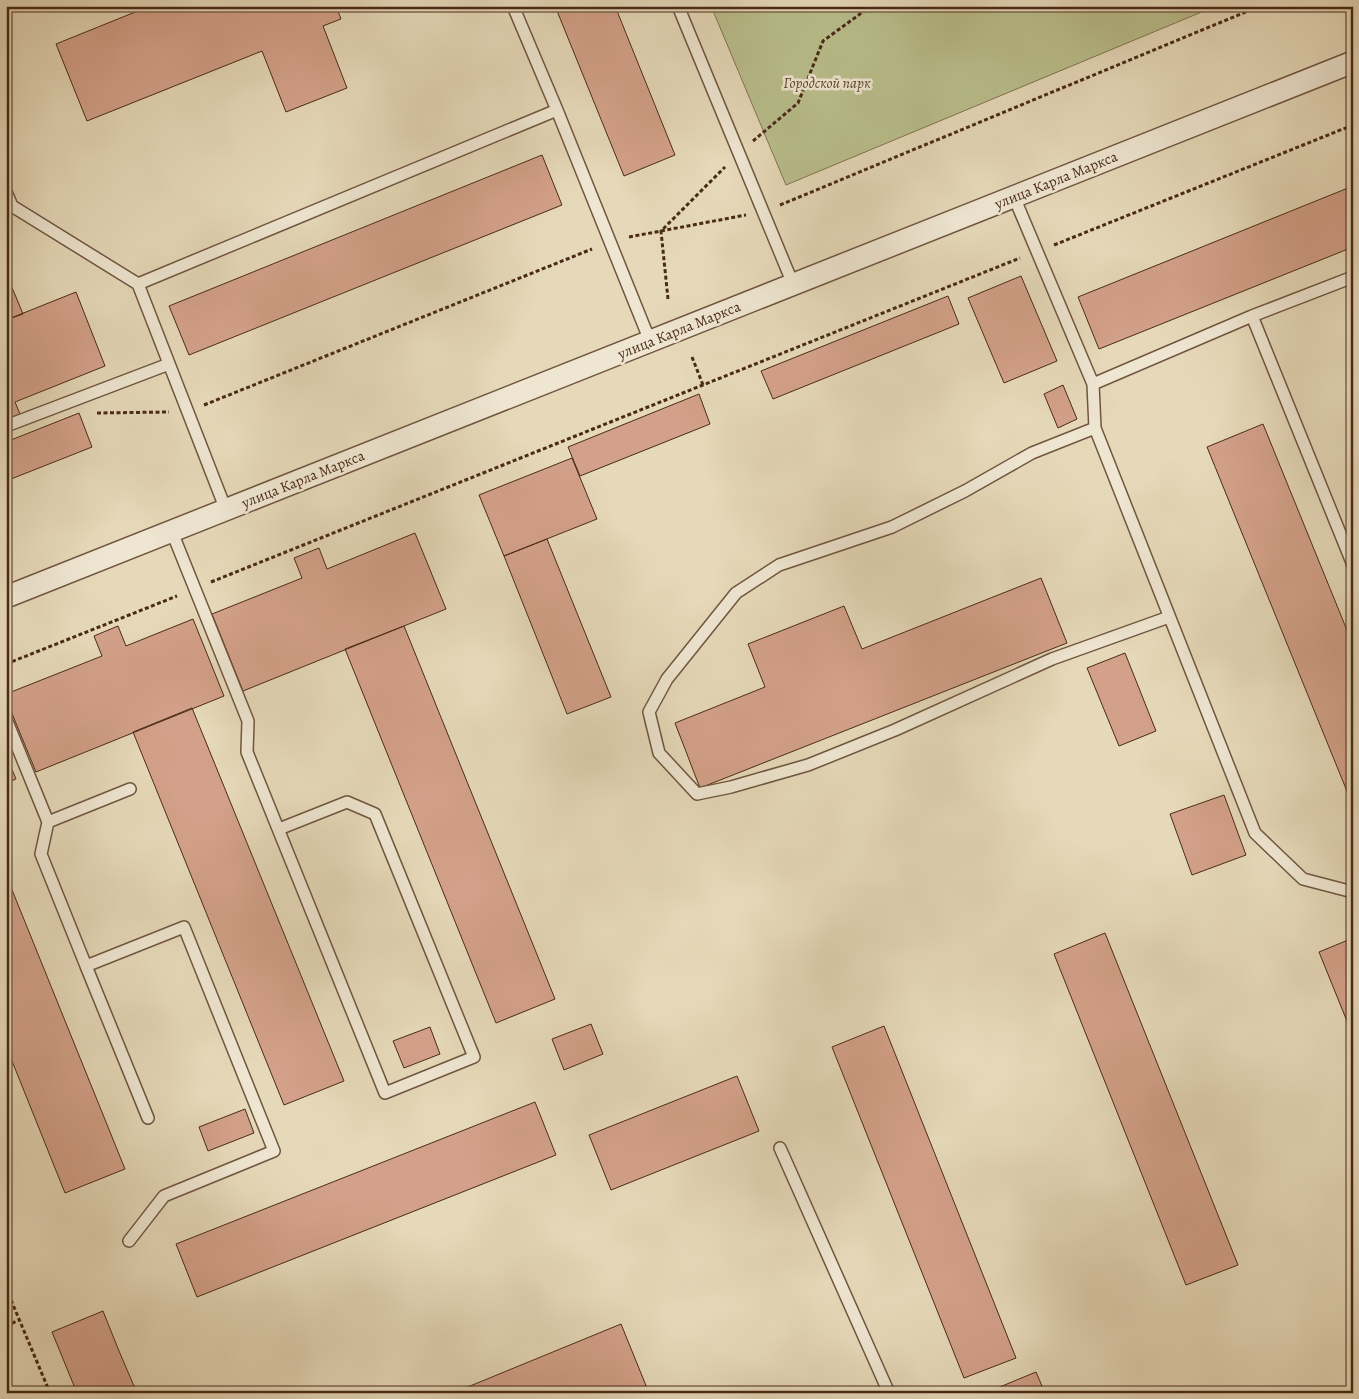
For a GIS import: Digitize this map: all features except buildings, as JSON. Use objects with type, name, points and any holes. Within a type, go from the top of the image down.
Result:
[{"type":"street","name":"улица Карла Маркса","points":[[6,597],[1353,62]]},
{"type":"lane","points":[[514,6],[650,341]]},
{"type":"lane","points":[[678,6],[793,284]]},
{"type":"lane","points":[[138,284],[557,110]]},
{"type":"lane","points":[[6,192],[12,206],[138,284],[226,510]]},
{"type":"lane","points":[[1014,197],[1092,384],[1094,428],[1255,834],[1303,879],[1353,892]]},
{"type":"lane","points":[[1092,384],[1252,316],[1353,277]]},
{"type":"lane","points":[[1252,316],[1353,565]]},
{"type":"lane","points":[[6,426],[76,401],[169,364]]},
{"type":"lane","points":[[1094,428],[1032,453],[965,491],[892,528],[779,565],[736,593],[667,679],[649,712],[659,753],[697,794],[731,787],[808,765],[894,730],[1052,659],[1170,617]]},
{"type":"lane","points":[[172,532],[248,721],[247,752],[278,829],[385,1093],[474,1057],[375,814],[347,802],[278,829]]},
{"type":"lane","points":[[6,719],[48,822],[41,854],[148,1118]]},
{"type":"lane","points":[[48,822],[130,789]]},
{"type":"lane","points":[[86,966],[184,927],[274,1151],[164,1196],[130,1241]]},
{"type":"lane","points":[[780,1148],[889,1393]]},
{"type":"path","points":[[668,299],[662,231],[739,153],[798,103],[823,42],[870,6]]},
{"type":"path","points":[[76,401],[86,413],[188,411],[610,241],[763,212],[1260,6]]},
{"type":"path","points":[[6,664],[1353,125]]},
{"type":"path","points":[[692,358],[703,386]]},
{"type":"path","points":[[6,1288],[50,1393]]},
{"type":"path","points":[[6,1326],[19,1320]]},
{"type":"green space","name":"Городской парк","points":[[711,6],[1216,6],[786,185]]}]
